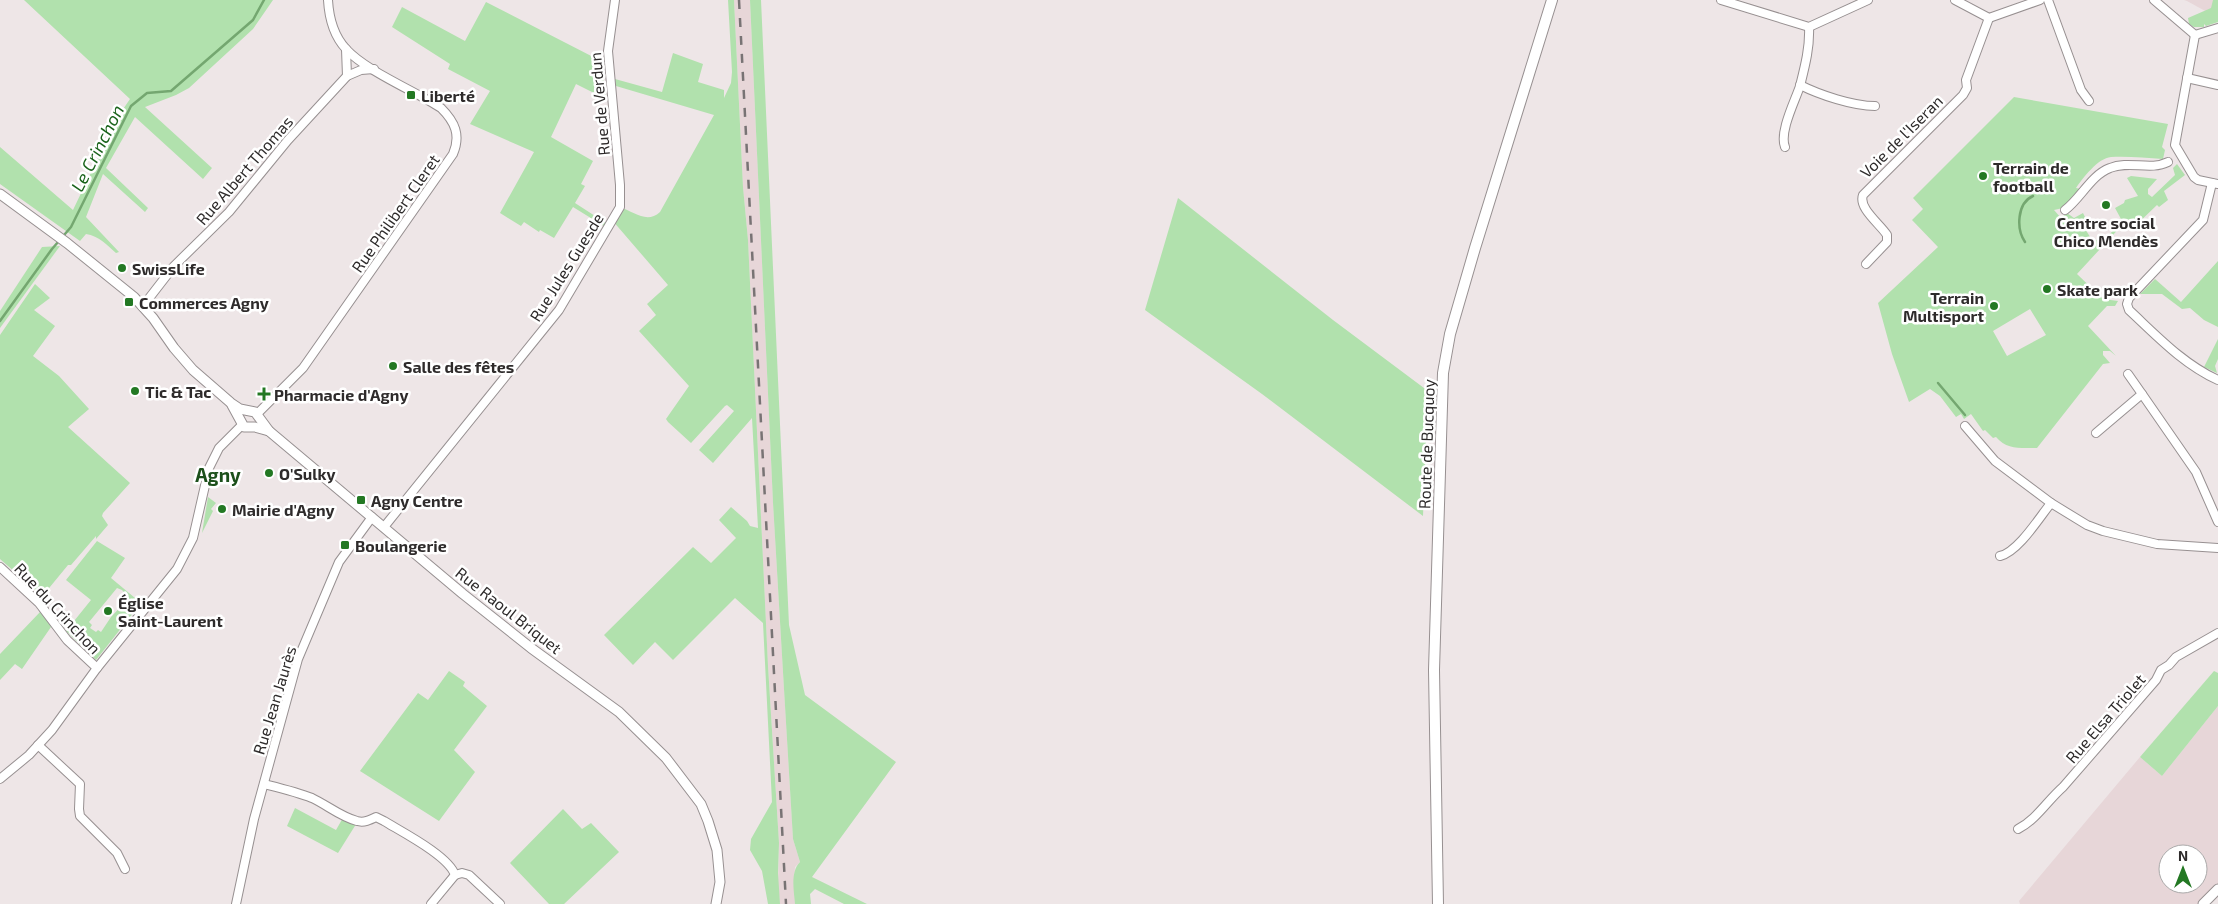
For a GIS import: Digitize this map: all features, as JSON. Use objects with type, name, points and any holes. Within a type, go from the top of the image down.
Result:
[{"type":"main road","name":"Route de Bucquoy","points":[[1438,904],[1434,670],[1443,373],[1450,334],[1475,248],[1552,0]]},
{"type":"street","points":[[328,0],[330,19],[335,32],[346,50],[347,76],[361,70],[374,69]]},
{"type":"street","name":"Rue de Verdun","points":[[615,0],[608,51],[620,185],[620,207]]},
{"type":"street","points":[[1721,0],[1809,27],[1868,0]]},
{"type":"street","points":[[1955,0],[1989,18],[2040,0]]},
{"type":"street","points":[[2048,0],[2081,90],[2089,101]]},
{"type":"street","points":[[2154,0],[2195,34]]},
{"type":"street","name":"Voie de l'Iseran","points":[[1866,264],[1887,242],[1888,235],[1864,208],[1861,199],[1963,95],[1967,88],[1966,80],[1989,18]]},
{"type":"street","points":[[1785,146],[1784,133],[1800,85],[1810,42],[1809,27]]},
{"type":"street","points":[[2195,34],[2218,28]]},
{"type":"street","points":[[2195,34],[2174,145],[2194,177],[2215,184],[2203,220],[2130,298],[2127,304],[2129,310],[2179,356],[2199,371],[2218,380]]},
{"type":"street","name":"Rue Philibert Cleret","points":[[257,420],[303,368],[456,148],[457,133],[450,116],[430,101],[374,69],[346,50]]},
{"type":"street","name":"Rue Albert Thomas","points":[[143,306],[174,266],[229,212],[288,140],[347,76]]},
{"type":"street","points":[[2187,78],[2218,85]]},
{"type":"street","points":[[1800,85],[1812,91],[1875,106]]},
{"type":"street","points":[[2065,210],[2078,199],[2099,174],[2109,168],[2124,165],[2161,166],[2168,162]]},
{"type":"street","points":[[0,194],[65,242],[143,306],[174,348],[193,370],[231,403],[242,418],[248,428],[257,420],[252,410],[242,418],[219,448],[209,468],[193,538],[184,556],[158,595],[97,668],[52,730],[0,779]]},
{"type":"street","name":"Rue Jules Guesde","points":[[384,527],[559,310],[620,207]]},
{"type":"street","points":[[2128,374],[2196,472],[2218,522]]},
{"type":"street","points":[[2096,433],[2142,394]]},
{"type":"street","name":"Rue Raoul Briquet","points":[[257,420],[494,619],[619,712],[666,758],[701,804],[717,850],[720,882],[716,904]]},
{"type":"street","points":[[1965,426],[1995,461],[2051,503],[2087,525],[2103,531],[2157,544],[2218,548]]},
{"type":"street","points":[[2000,556],[2007,554],[2015,548],[2051,503]]},
{"type":"street","name":"Rue Jean Jaurès","points":[[236,904],[254,819],[298,659],[333,573],[372,517]]},
{"type":"street","name":"Rue du Crinchon","points":[[0,567],[39,603],[67,640],[97,668]]},
{"type":"street","name":"Rue Elsa Triolet","points":[[2018,829],[2030,823],[2043,810],[2051,798],[2063,787],[2156,680],[2161,670],[2170,665],[2176,657],[2218,633]]},
{"type":"street","points":[[38,745],[80,784],[78,809],[80,816],[117,853],[125,869]]},
{"type":"street","points":[[264,784],[314,799],[358,822],[376,817],[442,858],[453,868],[455,875]]},
{"type":"street","points":[[431,904],[455,875],[462,873],[469,875],[500,904]]},
{"type":"street","points":[[2203,904],[2218,889]]},
{"type":"shaded area","points":[[734,0],[750,0],[773,503],[793,839],[800,862],[795,867],[795,904],[780,904],[778,885],[779,843],[768,666],[748,240],[743,187]]},
{"type":"shaded area","points":[[2184,0],[2218,0],[2218,18],[2187,1]]},
{"type":"shaded area","points":[[2218,706],[2218,889],[2203,904],[2020,904],[2019,901],[2140,757],[2162,776]]},
{"type":"green space","points":[[24,0],[273,0],[253,29],[189,88],[145,107],[212,168],[203,179],[135,117],[106,168],[148,208],[145,212],[103,174],[86,217],[119,252],[116,253],[102,241],[91,235],[86,234],[80,241],[0,184],[0,147],[73,210],[117,118],[130,99]]},
{"type":"green space","points":[[728,0],[734,0],[743,187],[748,240],[768,666],[779,843],[780,904],[768,904],[762,871],[750,850],[751,839],[772,802],[763,623],[735,598],[673,660],[655,642],[633,665],[604,635],[693,547],[711,563],[736,538],[719,520],[731,507],[750,526],[758,528],[752,418],[713,463],[699,450],[734,411],[727,405],[725,406],[691,443],[668,422],[666,419],[689,386],[639,331],[656,315],[647,304],[668,285],[612,220],[620,207],[645,217],[650,217],[660,212],[714,115],[616,86],[615,79],[662,92],[673,53],[703,64],[698,82],[724,90],[724,98],[731,83],[732,72]]},
{"type":"green space","points":[[750,0],[761,0],[789,625],[805,695],[896,762],[812,877],[867,904],[844,904],[815,889],[810,894],[811,904],[795,904],[794,876],[800,862],[793,839],[773,503]]},
{"type":"green space","points":[[2213,0],[2218,0],[2218,22],[2206,26],[2204,24],[2204,27],[2194,27],[2189,24],[2188,18],[2211,8]]},
{"type":"green space","points":[[486,2],[601,61],[606,99],[576,84],[551,137],[593,161],[581,184],[585,186],[575,203],[609,225],[607,228],[573,207],[554,238],[540,230],[539,232],[524,222],[521,226],[500,213],[534,152],[470,124],[490,91],[448,69],[450,64],[392,27],[402,7],[465,41]]},
{"type":"green space","points":[[2014,97],[2168,124],[2162,147],[2165,150],[2163,159],[2106,158],[2087,174],[2076,188],[2081,189],[2063,208],[2054,210],[2061,218],[2067,213],[2074,218],[2083,213],[2085,217],[2082,224],[2092,240],[2101,239],[2114,230],[2121,219],[2115,208],[2124,203],[2125,200],[2138,196],[2127,178],[2131,176],[2157,179],[2148,189],[2148,194],[2152,197],[2175,175],[2173,168],[2177,164],[2185,175],[2164,191],[2168,200],[2159,207],[2157,205],[2131,230],[2124,223],[2077,274],[2103,299],[2118,301],[2115,306],[2107,306],[2088,326],[2116,356],[2110,351],[2103,351],[2103,355],[2110,363],[2103,364],[2037,448],[2010,446],[1996,437],[1993,438],[1985,430],[1983,431],[1971,414],[1964,419],[1961,414],[1956,417],[1940,396],[1930,389],[1909,402],[1892,354],[1878,303],[1938,247],[1912,220],[1923,209],[1913,198]],"holes":[[[2030,309],[2046,335],[2007,356],[1993,331]]]},
{"type":"green space","points":[[1178,198],[1333,320],[1428,391],[1423,516],[1262,394],[1145,310]]},
{"type":"green space","points":[[60,246],[0,328],[0,311],[42,247]]},
{"type":"green space","points":[[2218,261],[2218,327],[2204,320],[2190,308],[2182,309],[2162,294],[2140,294],[2155,279],[2181,302]]},
{"type":"green space","points":[[35,284],[50,298],[34,310],[55,326],[33,356],[59,376],[89,409],[68,427],[130,483],[103,513],[102,516],[108,525],[71,565],[68,565],[45,593],[40,594],[0,559],[0,335]]},
{"type":"green space","points":[[2218,339],[2218,359],[2215,366],[2217,373],[2204,367]]},
{"type":"green space","points":[[208,497],[216,503],[211,509],[213,511],[202,533]]},
{"type":"green space","points":[[97,541],[125,558],[111,578],[141,603],[96,660],[66,631],[91,600],[66,580]],"holes":[[[117,588],[122,590],[129,598],[111,617],[101,632],[98,630],[96,632],[90,628],[92,625],[89,622]]]},
{"type":"green space","points":[[41,611],[51,627],[22,669],[15,664],[0,680],[0,654]]},
{"type":"green space","points":[[449,671],[465,682],[463,686],[487,706],[454,750],[475,772],[439,821],[360,771],[418,693],[428,700]]},
{"type":"green space","points":[[2214,671],[2218,673],[2218,706],[2162,776],[2140,757]]},
{"type":"green space","points":[[295,808],[336,830],[344,816],[358,821],[338,853],[287,826]]},
{"type":"green space","points":[[563,809],[582,829],[591,823],[619,852],[564,904],[549,904],[510,863]]},
{"type":"waterway","name":"Le Crinchon","points":[[0,321],[52,249],[71,227],[131,106],[147,93],[171,91],[253,20],[264,0]]},
{"type":"waterway","points":[[2025,242],[2019,224],[2021,210],[2028,199],[2033,196]]},
{"type":"waterway","points":[[1938,383],[1965,415]]},
{"type":"railway","points":[[739,0],[786,904]]},
{"type":"place","name":"Liberté","points":[[411,95]]},
{"type":"place","name":"Terrain de football","points":[[1983,176]]},
{"type":"place","name":"Centre social Chico Mendès","points":[[2106,205]]},
{"type":"place","name":"SwissLife","points":[[122,268]]},
{"type":"place","name":"Skate park","points":[[2047,289]]},
{"type":"place","name":"Commerces Agny","points":[[129,302]]},
{"type":"place","name":"Terrain Multisport","points":[[1994,306]]},
{"type":"place","name":"Salle des fêtes","points":[[393,366]]},
{"type":"place","name":"Tic & Tac","points":[[135,391]]},
{"type":"place","name":"Pharmacie d'Agny","points":[[264,394]]},
{"type":"place","name":"O'Sulky","points":[[269,473]]},
{"type":"place","name":"Agny Centre","points":[[361,500]]},
{"type":"place","name":"Mairie d'Agny","points":[[222,509]]},
{"type":"place","name":"Boulangerie","points":[[345,545]]},
{"type":"place","name":"Église Saint-Laurent","points":[[108,611]]},
{"type":"district","name":"Agny","points":[[218,474]]}]
